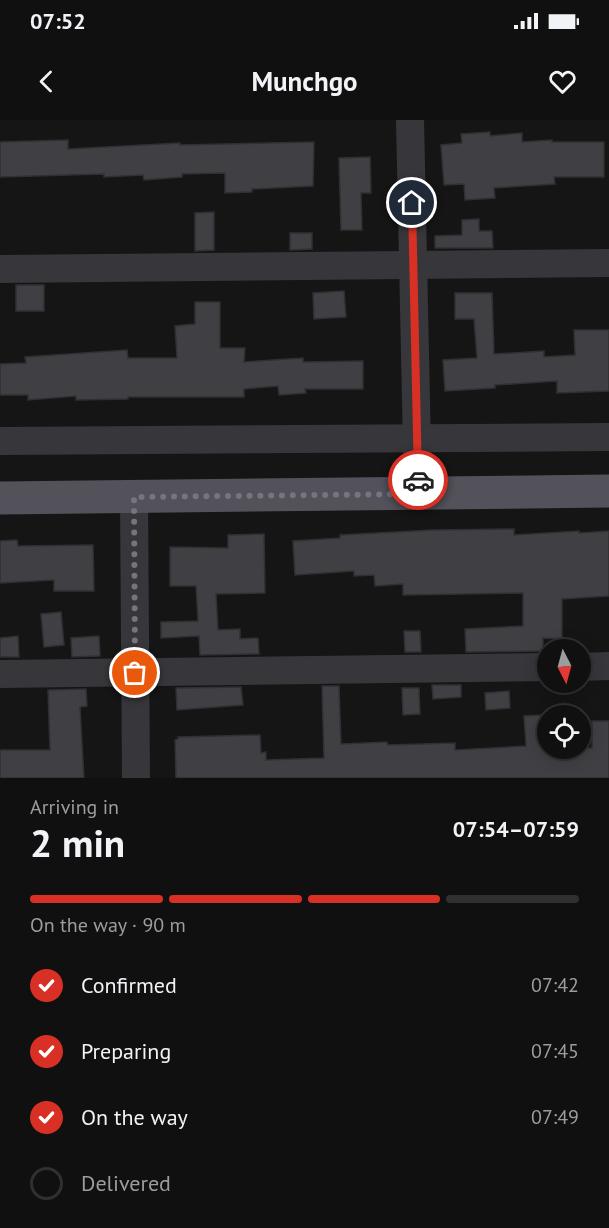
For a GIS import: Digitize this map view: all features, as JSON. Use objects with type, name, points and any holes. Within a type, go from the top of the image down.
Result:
[{"type":"main road","points":[[0,498],[609,491]]},
{"type":"street","points":[[410,120],[418,494]]},
{"type":"street","points":[[0,269],[609,263]]},
{"type":"street","points":[[0,441],[609,437]]},
{"type":"street","points":[[134,497],[136,778]]},
{"type":"street","points":[[591,667],[609,666]]},
{"type":"street","points":[[0,674],[537,667]]},
{"type":"building","points":[[490,132],[490,136],[522,133],[522,142],[552,140],[552,142],[604,142],[604,177],[554,177],[555,184],[494,188],[495,198],[465,200],[464,184],[444,185],[441,145],[462,143],[461,134]]},
{"type":"building","points":[[68,140],[68,149],[180,143],[180,145],[314,142],[313,186],[252,189],[252,192],[225,193],[225,173],[182,174],[182,177],[144,180],[143,175],[104,177],[104,174],[0,177],[0,142]]},
{"type":"building","points":[[370,157],[371,193],[361,193],[362,230],[341,230],[339,158]]},
{"type":"building","points":[[214,212],[214,250],[195,251],[195,213]]},
{"type":"building","points":[[479,219],[479,231],[492,231],[493,248],[435,248],[435,236],[462,235],[462,220]]},
{"type":"building","points":[[290,233],[312,233],[312,249],[290,250]]},
{"type":"building","points":[[16,285],[44,285],[44,311],[16,311]]},
{"type":"building","points":[[344,291],[346,317],[314,319],[313,293]]},
{"type":"building","points":[[455,293],[492,293],[494,354],[544,351],[544,357],[575,355],[574,330],[609,330],[609,391],[557,393],[557,381],[445,391],[443,360],[477,358],[474,319],[455,319]]},
{"type":"building","points":[[195,302],[220,302],[220,348],[245,348],[244,362],[303,358],[303,362],[363,361],[363,389],[305,389],[306,393],[279,395],[278,386],[244,389],[244,397],[128,397],[128,399],[76,400],[76,396],[28,400],[28,395],[0,395],[0,364],[26,363],[25,357],[127,350],[128,358],[177,358],[175,326],[195,324]]},
{"type":"building","points":[[514,529],[514,535],[609,531],[609,596],[562,599],[562,639],[537,639],[537,651],[466,652],[465,629],[523,626],[523,593],[403,595],[403,584],[375,586],[374,575],[354,576],[354,571],[295,575],[293,541],[340,538],[340,535]]},
{"type":"building","points":[[264,534],[265,593],[216,594],[218,630],[240,629],[240,639],[258,638],[259,654],[200,655],[199,636],[161,638],[161,622],[198,621],[196,586],[170,586],[170,547],[228,548],[228,535]]},
{"type":"building","points":[[17,540],[18,546],[93,545],[94,591],[54,591],[54,580],[0,583],[0,541]]},
{"type":"building","points":[[61,612],[64,645],[44,647],[41,614]]},
{"type":"building","points":[[404,631],[420,631],[421,652],[405,652]]},
{"type":"building","points":[[18,636],[19,657],[0,657],[0,638]]},
{"type":"building","points":[[99,636],[100,656],[72,657],[71,638]]},
{"type":"building","points":[[432,685],[461,685],[461,697],[433,699]]},
{"type":"building","points":[[322,686],[339,686],[341,744],[455,743],[455,750],[526,746],[524,716],[537,715],[537,759],[591,759],[592,721],[609,721],[609,778],[176,778],[175,740],[178,737],[260,735],[261,753],[266,752],[266,760],[324,758]]},
{"type":"building","points":[[241,687],[243,705],[177,710],[176,688]]},
{"type":"building","points":[[402,688],[419,688],[420,714],[403,715]]},
{"type":"building","points":[[86,689],[87,706],[80,707],[84,778],[0,778],[0,750],[50,750],[48,690]]},
{"type":"building","points":[[509,691],[510,708],[486,710],[485,693]]},
{"type":"way so far","points":[[135,673],[134,497],[418,494],[418,480]]},
{"type":"route","points":[[412,203],[418,480]]}]
